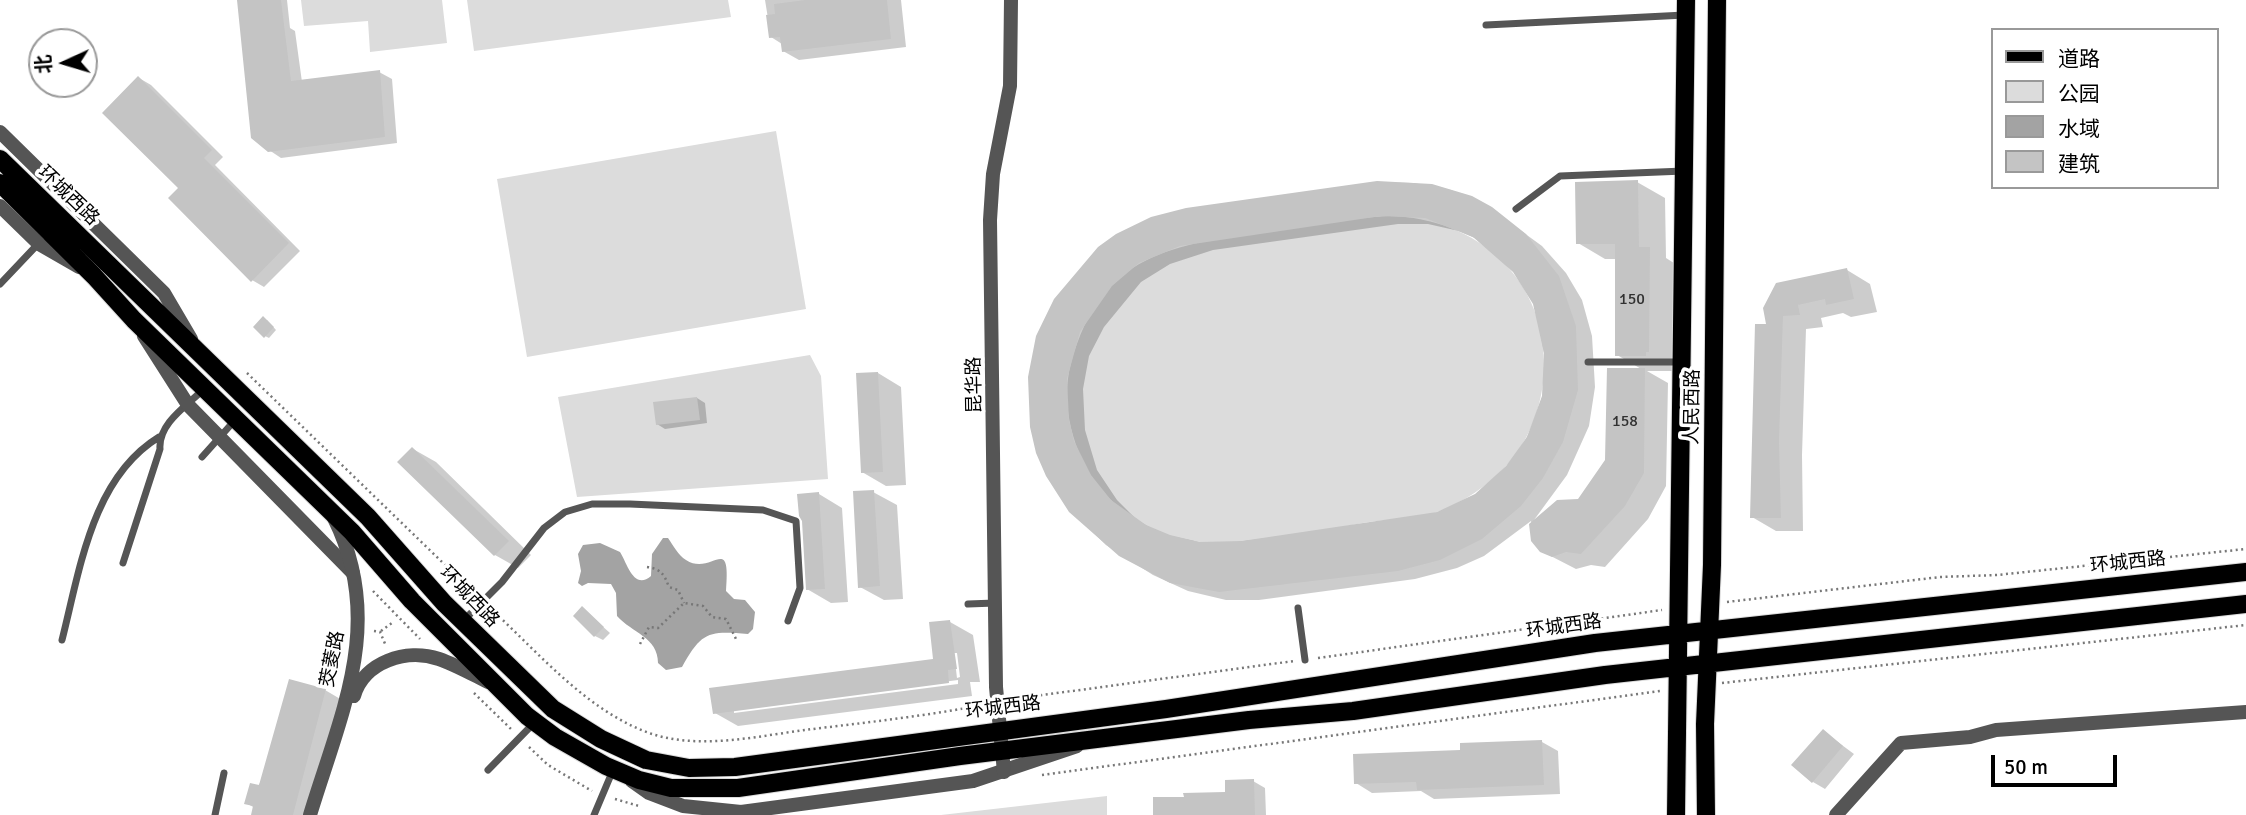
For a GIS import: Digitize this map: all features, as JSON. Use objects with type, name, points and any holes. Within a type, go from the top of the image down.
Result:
[{"type":"main road","name":"人民西路","points":[[1706,815],[1717,0]]},
{"type":"main road","name":"人民西路","points":[[1676,815],[1686,7]]},
{"type":"main road","name":"环城西路","points":[[0,159],[368,517],[462,622],[541,699],[566,719],[615,746],[660,764],[701,769],[735,767],[1166,709],[1294,687],[1678,633],[2246,572]]},
{"type":"main road","name":"环城西路","points":[[0,183],[94,275],[134,320],[330,510],[412,601],[536,722],[568,745],[618,771],[671,788],[724,790],[1002,752],[1677,668],[2246,604]]},
{"type":"street","name":"昆华路","points":[[1004,772],[998,702],[990,220],[993,174],[1010,86],[1011,0]]},
{"type":"street","points":[[0,132],[163,293],[198,349]]},
{"type":"street","points":[[0,206],[39,244],[94,275]]},
{"type":"street","points":[[134,320],[188,405],[353,573]]},
{"type":"street","name":"茭菱路","points":[[310,815],[357,656],[359,620],[353,573],[346,547],[330,510]]},
{"type":"street","name":"茭菱路","points":[[318,815],[356,689],[364,675],[376,666],[397,658],[429,657],[498,687]]},
{"type":"street","points":[[1836,815],[1900,743],[1970,737],[1996,730],[2246,712]]},
{"type":"street","points":[[618,771],[649,793],[674,803],[741,814],[963,782],[1004,772],[1091,741]]},
{"type":"lane","points":[[1486,26],[1686,7]]},
{"type":"lane","points":[[1516,209],[1560,176],[1685,171]]},
{"type":"lane","points":[[0,284],[39,244]]},
{"type":"lane","points":[[1588,362],[1682,362]]},
{"type":"lane","points":[[62,639],[101,505],[138,450],[159,437],[206,388]]},
{"type":"lane","points":[[202,457],[236,418]]},
{"type":"lane","points":[[123,563],[160,449],[159,437]]},
{"type":"lane","points":[[462,622],[502,582],[544,528],[565,512],[605,504],[763,510],[796,521],[800,588],[788,621]]},
{"type":"lane","points":[[968,604],[996,603]]},
{"type":"lane","points":[[1298,608],[1305,660]]},
{"type":"lane","points":[[488,770],[536,722]]},
{"type":"lane","points":[[594,815],[618,771]]},
{"type":"lane","points":[[215,815],[224,773]]},
{"type":"path","points":[[242,368],[482,600],[596,704],[649,733],[675,740],[732,739],[937,714],[998,702],[1679,607]]},
{"type":"path","points":[[1710,605],[1940,577],[1997,575],[2246,549]]},
{"type":"path","points":[[647,567],[658,569],[669,587],[678,590],[684,603]]},
{"type":"path","points":[[684,603],[703,606],[712,617],[726,619],[737,641]]},
{"type":"path","points":[[640,644],[649,627],[658,628],[684,603]]},
{"type":"path","points":[[371,630],[380,632],[392,623]]},
{"type":"path","points":[[1707,685],[2246,625]]},
{"type":"path","points":[[380,632],[387,649]]},
{"type":"path","points":[[1035,776],[1676,689]]},
{"type":"green space","points":[[301,0],[442,0],[447,43],[370,52],[368,21],[304,26]]},
{"type":"green space","points":[[467,0],[728,0],[731,17],[474,51]]},
{"type":"green space","points":[[776,131],[806,309],[527,357],[497,179]]},
{"type":"green space","points":[[1389,216],[1421,220],[1451,228],[1478,242],[1501,260],[1520,283],[1534,309],[1542,339],[1544,372],[1540,398],[1533,423],[1521,447],[1505,467],[1475,493],[1432,514],[1242,542],[1200,542],[1172,536],[1144,524],[1108,498],[1090,474],[1076,444],[1068,412],[1068,379],[1084,326],[1101,298],[1122,276],[1146,261],[1203,242],[1345,220]]},
{"type":"green space","points":[[810,355],[821,376],[828,479],[577,497],[558,397]]},
{"type":"green space","points":[[1107,796],[1107,815],[941,815]]},
{"type":"water","points":[[663,538],[668,538],[683,558],[695,564],[722,559],[726,563],[726,591],[734,599],[745,600],[755,612],[753,629],[748,634],[724,633],[708,636],[695,646],[682,667],[666,670],[658,663],[657,654],[649,641],[617,616],[616,593],[611,584],[588,583],[582,586],[578,583],[581,571],[578,554],[583,545],[600,543],[620,552],[632,574],[645,580],[651,576],[652,554]]},
{"type":"building","points":[[237,0],[281,0],[291,81],[380,70],[385,137],[268,152],[251,138]]},
{"type":"building","points":[[805,0],[887,0],[891,39],[782,52],[780,37],[769,38],[766,15],[775,14],[774,4]]},
{"type":"building","points":[[138,76],[212,150],[204,158],[289,243],[251,282],[168,198],[178,188],[102,113]]},
{"type":"building","points":[[1638,180],[1639,247],[1650,247],[1649,352],[1646,352],[1646,356],[1615,356],[1615,244],[1576,244],[1575,182]]},
{"type":"building","points":[[1377,181],[1432,184],[1472,196],[1492,207],[1526,234],[1559,276],[1576,326],[1578,390],[1563,442],[1543,478],[1521,506],[1482,539],[1440,560],[1398,571],[1219,592],[1170,583],[1119,556],[1069,512],[1046,476],[1036,453],[1030,427],[1028,377],[1036,336],[1054,299],[1098,247],[1116,234],[1151,217],[1186,208]],"holes":[[[1381,216],[1425,218],[1473,237],[1513,272],[1533,304],[1544,353],[1542,396],[1527,437],[1506,466],[1475,494],[1437,512],[1242,541],[1199,542],[1170,535],[1146,525],[1111,500],[1091,475],[1074,441],[1069,420],[1067,379],[1080,332],[1112,286],[1139,263],[1180,246]]]},
{"type":"building","points":[[1847,268],[1854,299],[1826,305],[1825,299],[1798,305],[1800,315],[1783,316],[1779,441],[1781,518],[1750,518],[1755,324],[1766,324],[1763,308],[1776,283]]},
{"type":"building","points":[[263,316],[274,327],[264,338],[253,327]]},
{"type":"building","points":[[1607,368],[1645,368],[1644,473],[1625,506],[1581,554],[1566,552],[1552,557],[1540,552],[1531,541],[1529,524],[1557,500],[1578,499],[1605,460]]},
{"type":"building","points":[[878,372],[883,472],[861,473],[856,373]]},
{"type":"building","points":[[697,397],[700,420],[656,425],[653,402]]},
{"type":"building","points":[[412,447],[509,541],[494,556],[397,462]]},
{"type":"building","points":[[874,490],[880,586],[858,588],[853,491]]},
{"type":"building","points":[[819,492],[825,589],[806,590],[802,521],[797,494]]},
{"type":"building","points":[[582,606],[604,627],[594,637],[573,616]]},
{"type":"building","points":[[950,620],[957,669],[948,670],[949,683],[713,714],[709,688],[933,659],[929,622]]},
{"type":"building","points":[[289,679],[326,689],[293,815],[251,815],[253,806],[244,804],[250,783],[259,785]]},
{"type":"building","points":[[1823,729],[1843,746],[1812,783],[1791,765]]},
{"type":"building","points":[[1542,740],[1544,785],[1417,790],[1416,782],[1354,784],[1353,754],[1460,750],[1460,743]]},
{"type":"building","points":[[1254,779],[1255,815],[1153,815],[1153,797],[1184,797],[1183,793],[1225,792],[1225,780]]}]
